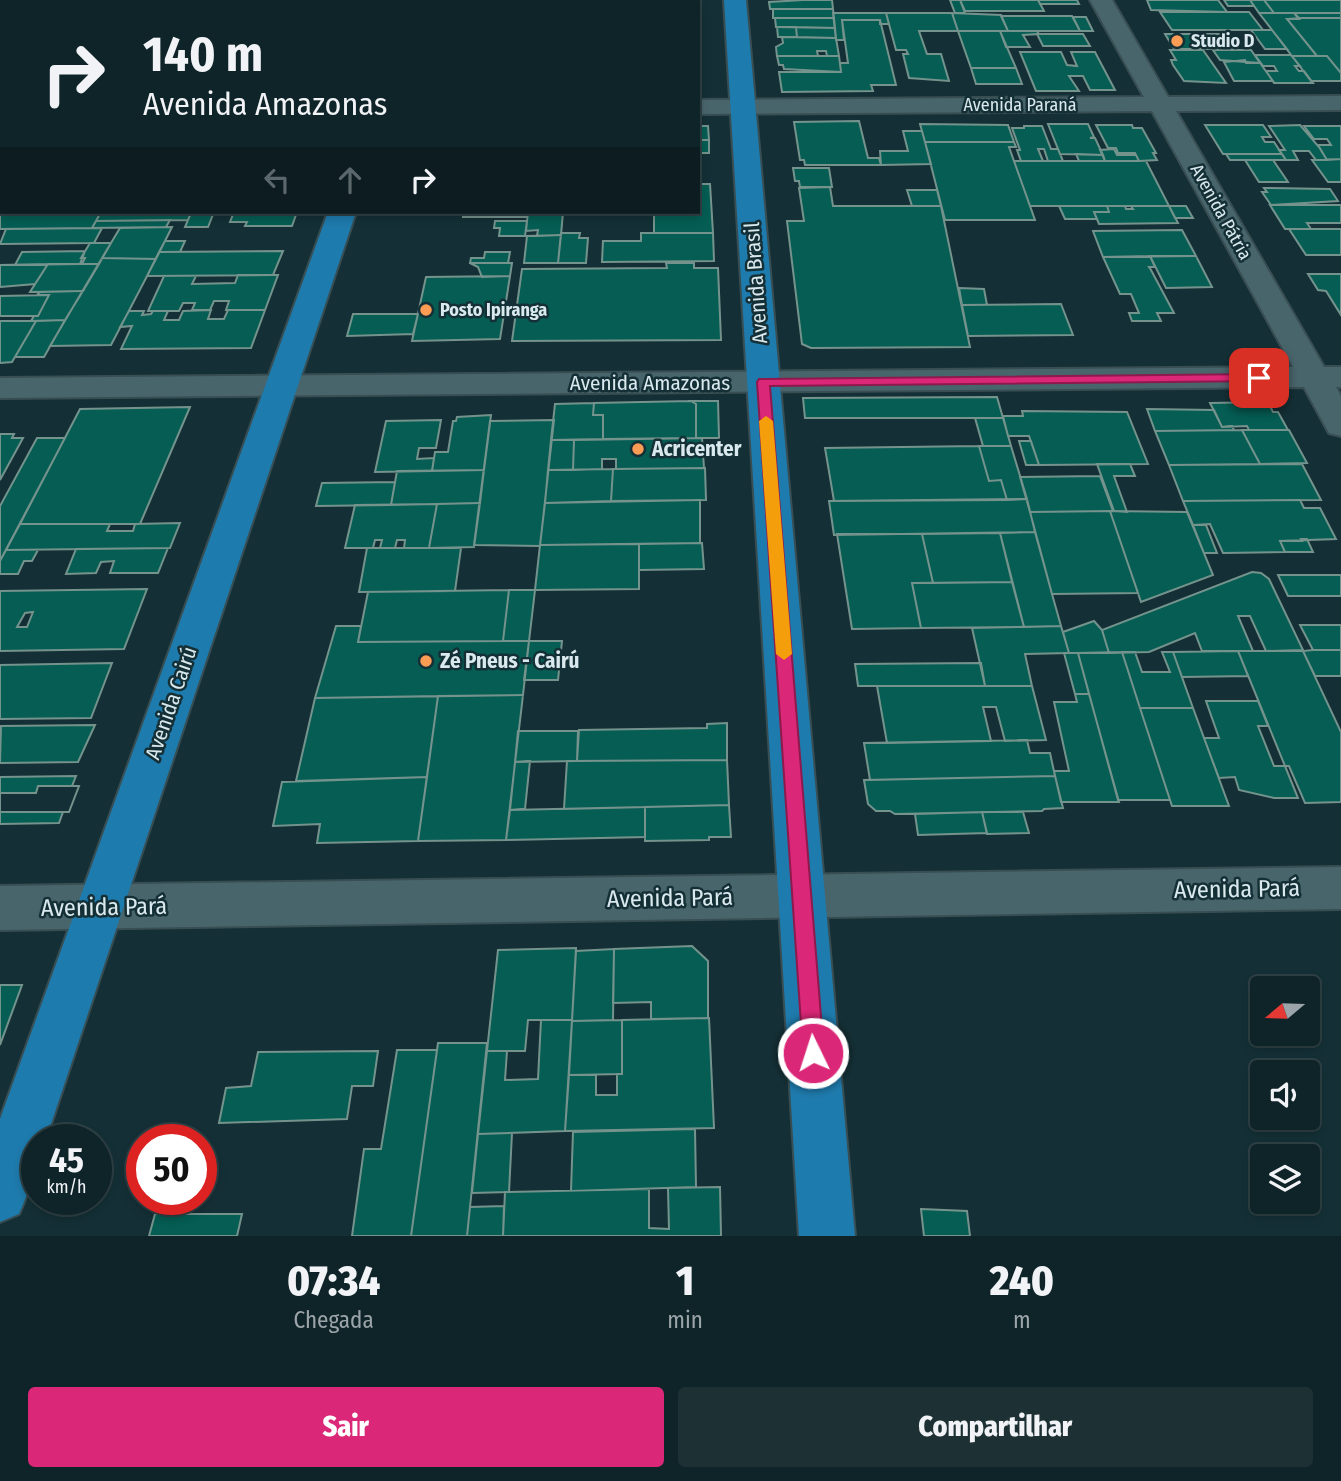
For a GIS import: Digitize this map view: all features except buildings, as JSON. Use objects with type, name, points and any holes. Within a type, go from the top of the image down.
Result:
[{"type":"main road","name":"Avenida Brasil","points":[[735,0],[827,1236]]},
{"type":"main road","name":"Avenida Cairú","points":[[0,1195],[341,214]]},
{"type":"street","name":"Avenida Pátria","points":[[1101,0],[1160,104],[1328,377],[1341,425]]},
{"type":"street","name":"Avenida Paraná","points":[[700,107],[1341,103]]},
{"type":"street","name":"Avenida Amazonas","points":[[0,388],[1328,377]]},
{"type":"street","name":"Avenida Pará","points":[[0,908],[1341,888]]},
{"type":"slow traffic","points":[[766,421],[784,654]]},
{"type":"place","name":"Studio D","points":[[1177,41]]},
{"type":"place","name":"Posto Ipiranga","points":[[426,310]]},
{"type":"place","name":"Acricenter","points":[[638,449]]},
{"type":"place","name":"Zé Pneus - Cairú","points":[[426,661]]},
{"type":"route","points":[[813,1053],[763,382],[1259,378]]}]
